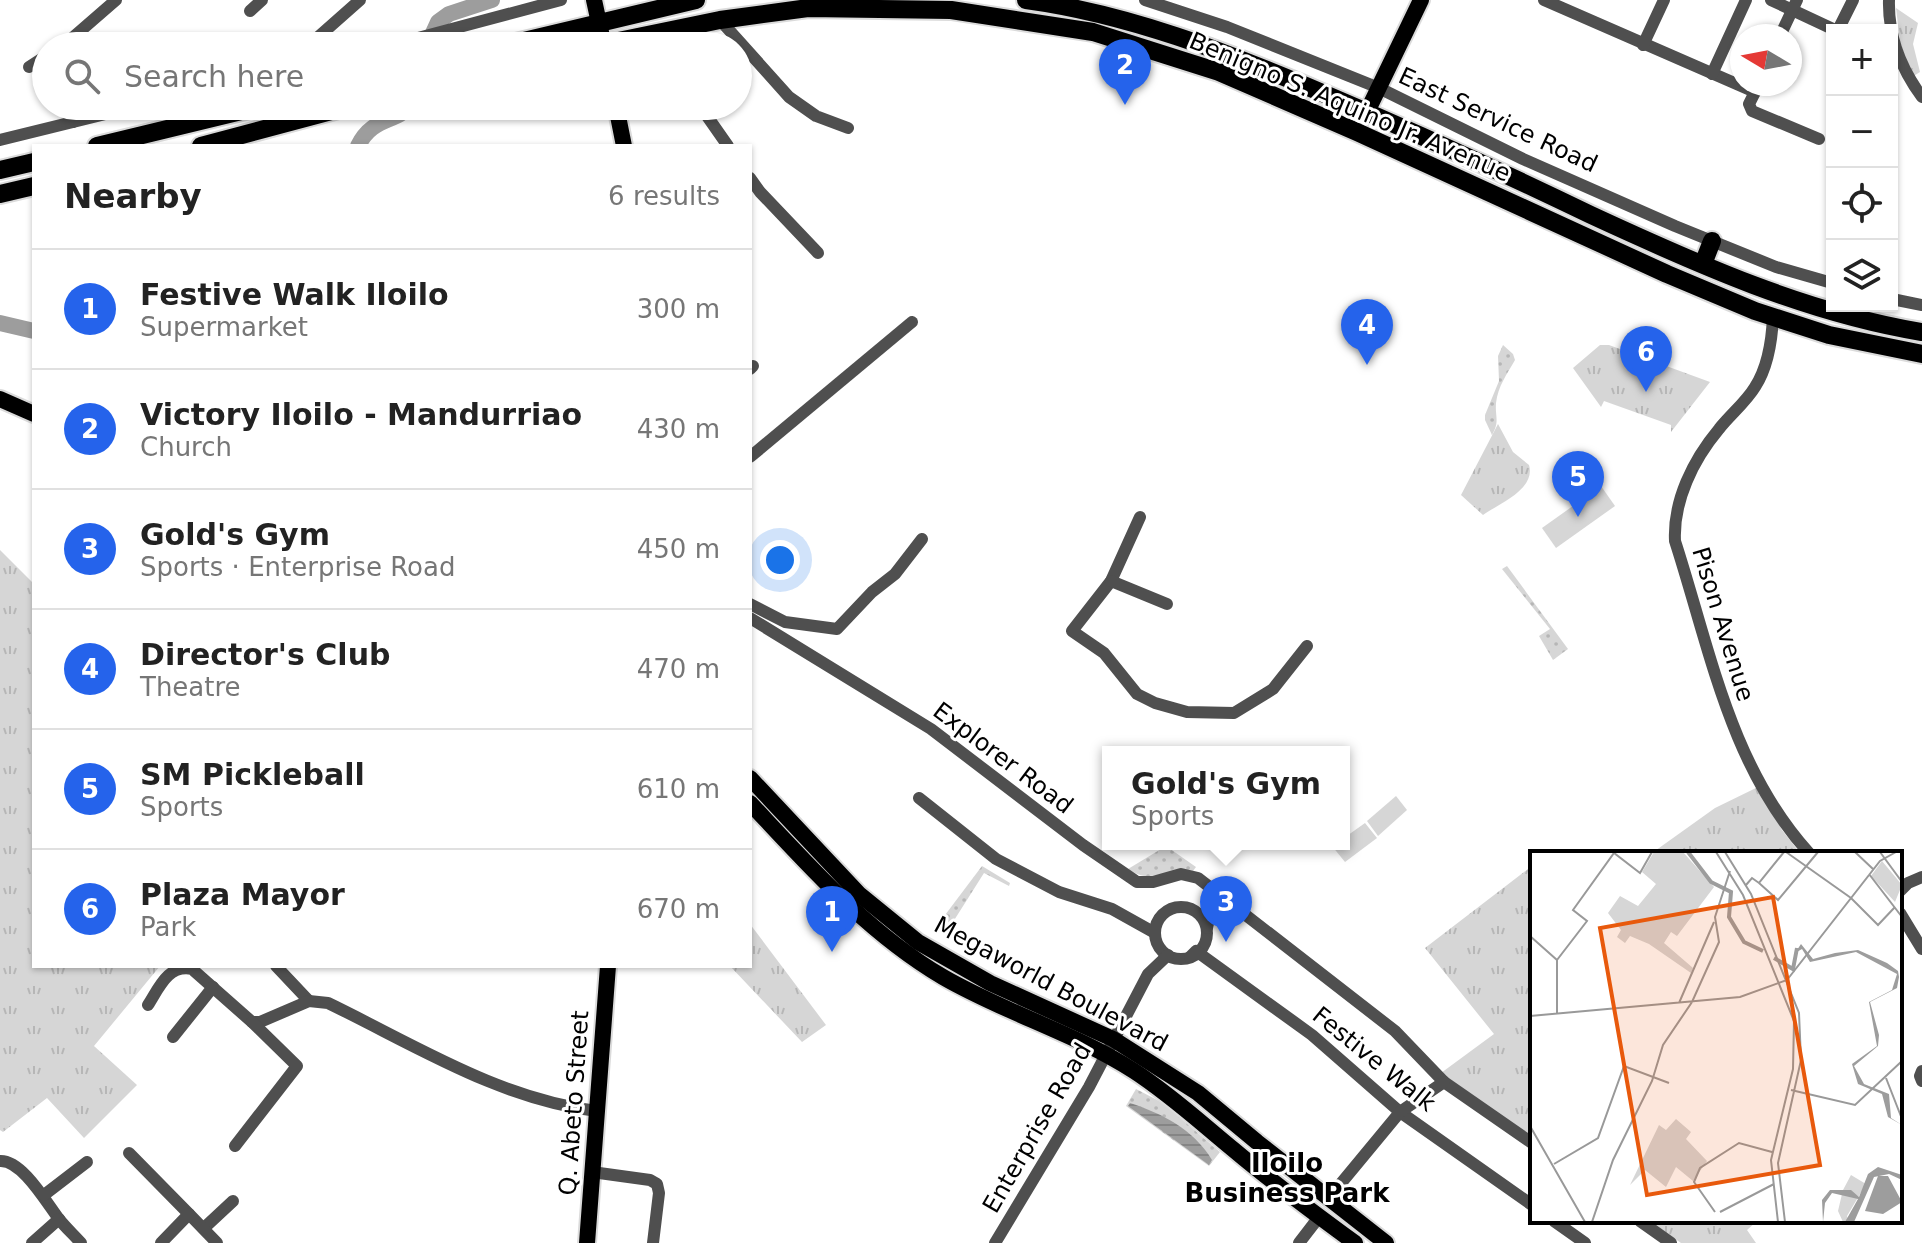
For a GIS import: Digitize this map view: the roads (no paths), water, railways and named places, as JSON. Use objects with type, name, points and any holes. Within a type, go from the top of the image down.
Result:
[{"type":"highway","points":[[561,32],[696,0]]},
{"type":"highway","name":"Benigno S. Aquino Jr. Avenue","points":[[1026,0],[1064,2],[1219,51],[1367,112],[1644,240],[1767,291],[1922,332]]},
{"type":"highway","name":"Benigno S. Aquino Jr. Avenue","points":[[680,32],[720,20],[808,8],[923,4],[1093,32],[1219,72],[1667,274],[1773,316],[1852,340],[1922,354]]},
{"type":"highway","points":[[102,144],[166,120]]},
{"type":"highway","points":[[236,142],[294,120]]},
{"type":"highway","points":[[0,170],[32,162]]},
{"type":"highway","points":[[0,194],[32,186]]},
{"type":"highway","points":[[1703,264],[1712,241]]},
{"type":"highway","points":[[1852,340],[1857,317]]},
{"type":"main road","points":[[594,0],[600,32]]},
{"type":"main road","points":[[1367,112],[1421,0]]},
{"type":"main road","points":[[619,120],[624,144]]},
{"type":"main road","points":[[0,399],[32,413]]},
{"type":"main road","name":"Megaworld Boulevard","points":[[752,780],[850,885],[918,942],[1068,1029],[1105,1055],[1138,1064],[1198,1093],[1386,1243]]},
{"type":"main road","name":"Megaworld Boulevard","points":[[752,805],[833,891],[897,947],[966,989],[1068,1029],[1113,1039],[1234,1151],[1355,1243]]},
{"type":"main road","name":"Q. Abeto Street","points":[[587,1243],[608,968]]},
{"type":"street","points":[[79,32],[116,0]]},
{"type":"street","points":[[250,11],[262,0]]},
{"type":"street","points":[[324,32],[360,0]]},
{"type":"street","points":[[443,32],[561,0]]},
{"type":"street","name":"East Service Road","points":[[1145,0],[1227,27],[1379,88],[1523,159],[1712,241],[1776,267],[1826,281]]},
{"type":"street","points":[[1544,0],[1643,45],[1730,80]]},
{"type":"street","points":[[1643,45],[1664,0]]},
{"type":"street","points":[[1712,74],[1746,0]]},
{"type":"street","points":[[1771,0],[1794,5],[1826,24]]},
{"type":"street","points":[[1839,24],[1853,0]]},
{"type":"street","points":[[1889,0],[1895,45],[1907,75],[1922,97]]},
{"type":"street","points":[[1785,24],[1794,5]]},
{"type":"street","points":[[720,20],[731,32]]},
{"type":"street","points":[[752,56],[789,97],[816,116],[848,128]]},
{"type":"street","points":[[1753,96],[1749,104],[1752,111],[1819,139]]},
{"type":"street","points":[[0,140],[81,120]]},
{"type":"street","points":[[710,120],[727,144]]},
{"type":"street","points":[[752,181],[818,253]]},
{"type":"street","points":[[1898,300],[1922,305]]},
{"type":"street","name":"Pison Avenue","points":[[1773,316],[1773,339],[1755,388],[1717,431],[1697,461],[1675,512],[1675,541],[1727,714],[1768,801],[1807,851]]},
{"type":"street","points":[[752,455],[912,322]]},
{"type":"street","points":[[1140,517],[1111,581],[1072,631],[1104,653],[1137,694],[1187,712],[1234,713],[1273,689],[1307,646]]},
{"type":"street","points":[[752,605],[785,622],[837,629],[872,592],[895,574],[922,539]]},
{"type":"street","points":[[1111,581],[1167,604]]},
{"type":"street","name":"Explorer Road","points":[[752,619],[931,729],[1083,845],[1137,882],[1153,882],[1181,874],[1198,878],[1395,1031],[1444,1082],[1530,1142]]},
{"type":"street","points":[[919,798],[996,859],[1059,892],[1112,909],[1155,933]]},
{"type":"street","points":[[1902,889],[1922,877]]},
{"type":"street","points":[[1207,930],[1194,910],[1178,906],[1159,919],[1156,942],[1168,955],[1182,959],[1190,957],[1203,946],[1207,930],[1211,909],[1223,897]]},
{"type":"street","points":[[1902,916],[1922,949]]},
{"type":"street","name":"Festive Walk","points":[[1190,957],[1196,951],[1312,1035],[1400,1112],[1530,1204]]},
{"type":"street","name":"Enterprise Road","points":[[995,1243],[1050,1155],[1148,974],[1168,955]]},
{"type":"street","points":[[148,1005],[167,976],[179,968],[192,969],[297,1066],[235,1146]]},
{"type":"street","points":[[278,968],[309,1001]]},
{"type":"street","points":[[173,1037],[213,987]]},
{"type":"street","points":[[252,1022],[260,1022],[309,1001],[328,1003],[480,1078],[543,1101],[597,1111]]},
{"type":"street","points":[[1922,1071],[1922,1081]]},
{"type":"street","points":[[1328,1199],[1400,1112],[1444,1082]]},
{"type":"street","points":[[129,1153],[217,1243]]},
{"type":"street","points":[[0,1161],[11,1163],[44,1195],[59,1219],[81,1243]]},
{"type":"street","points":[[44,1195],[87,1162]]},
{"type":"street","points":[[592,1172],[650,1180],[657,1184],[659,1193],[653,1243]]},
{"type":"street","points":[[204,1228],[233,1201]]},
{"type":"street","points":[[161,1243],[189,1214]]},
{"type":"street","points":[[1299,1243],[1319,1217]]},
{"type":"street","points":[[32,1243],[59,1219]]},
{"type":"street","points":[[1557,1223],[1585,1243]]},
{"type":"street","points":[[1642,1223],[1663,1241]]},
{"type":"waterway","points":[[433,32],[438,22],[449,14],[492,0]]},
{"type":"waterway","points":[[359,144],[370,130],[388,120]]},
{"type":"waterway","points":[[0,323],[32,331]]},
{"type":"place","name":"Victory Iloilo - Mandurriao","points":[[1125,105]]},
{"type":"place","name":"Director's Club","points":[[1367,365]]},
{"type":"place","name":"Plaza Mayor","points":[[1646,392]]},
{"type":"place","name":"SM Pickleball","points":[[1578,517]]},
{"type":"place","name":"Gold's Gym","points":[[1226,942]]},
{"type":"place","name":"Festive Walk Iloilo","points":[[832,952]]},
{"type":"district","name":"Iloilo Business Park","points":[[1287,1178]]}]
